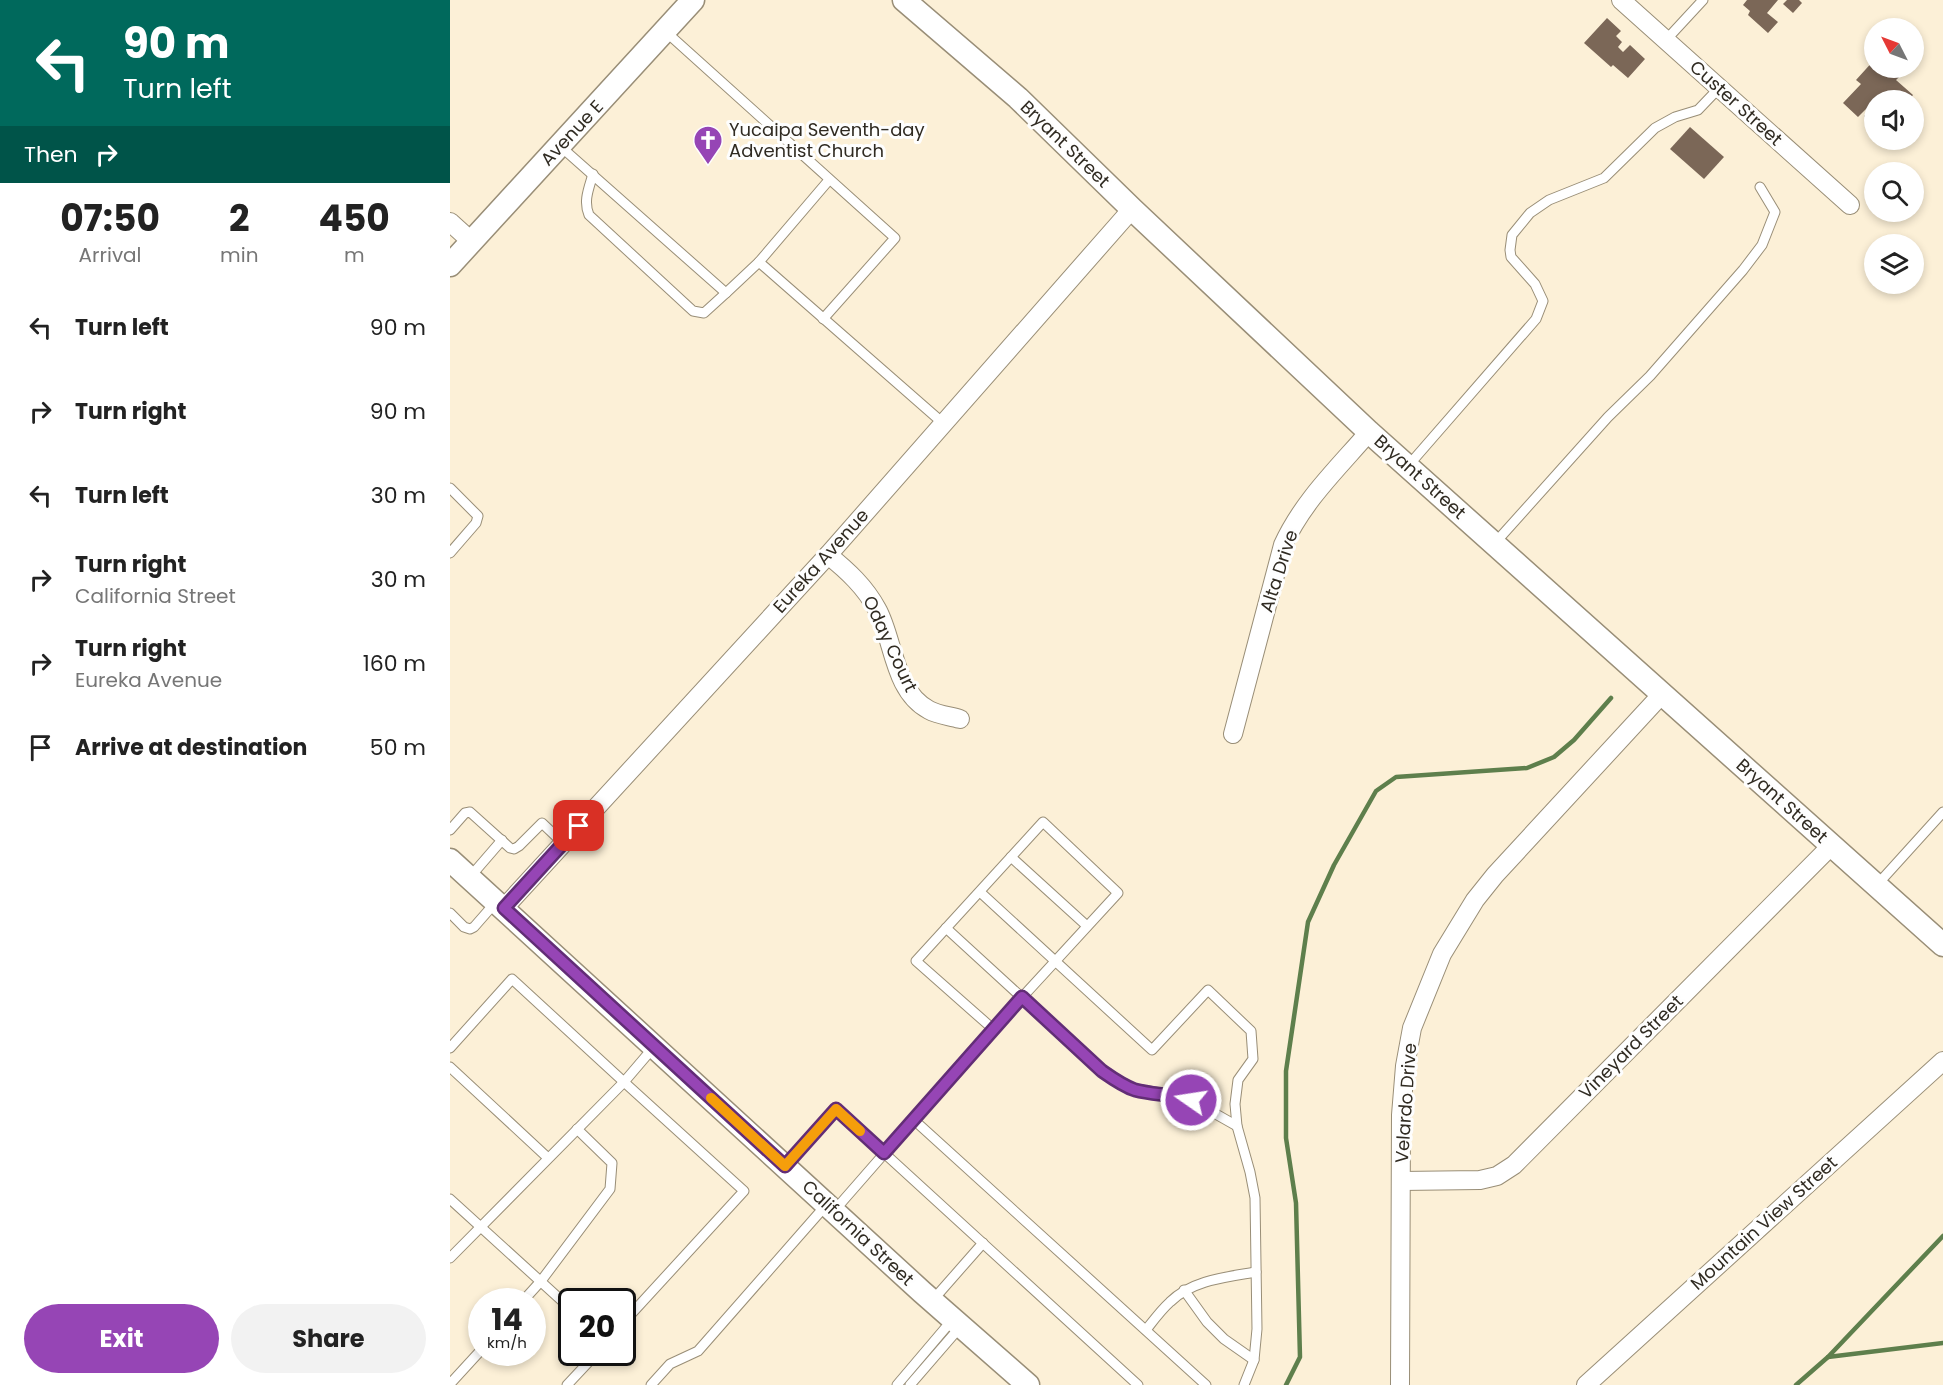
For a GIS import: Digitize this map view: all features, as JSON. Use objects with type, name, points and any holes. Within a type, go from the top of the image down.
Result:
[{"type":"street","name":"Avenue E","points":[[450,265],[693,0]]},
{"type":"street","name":"Bryant Street","points":[[904,0],[1018,98],[1132,209],[1370,432],[1943,945]]},
{"type":"street","name":"Custer Street","points":[[1621,0],[1850,205]]},
{"type":"street","name":"Eureka Avenue","points":[[500,904],[563,843],[828,555],[1132,209]]},
{"type":"street","points":[[450,222],[471,241]]},
{"type":"street","name":"Alta Drive","points":[[1233,734],[1293,523],[1308,502],[1370,432]]},
{"type":"street","name":"Oday Court","points":[[828,555],[855,578],[879,611],[892,654],[903,682],[910,692],[929,710],[960,719]]},
{"type":"street","name":"Velardo Drive","points":[[1400,1385],[1401,1115],[1405,1066],[1412,1028],[1442,954],[1475,900],[1495,875],[1663,693]]},
{"type":"street","name":"Vineyard Street","points":[[1401,1180],[1480,1180],[1497,1176],[1514,1165],[1831,846]]},
{"type":"street","name":"California Street","points":[[450,860],[932,1301],[1028,1385]]},
{"type":"street","name":"Mountain View Street","points":[[1586,1385],[1943,1061]]},
{"type":"lane","points":[[1666,40],[1703,0]]},
{"type":"lane","points":[[665,31],[895,238],[824,319]]},
{"type":"lane","points":[[1408,466],[1536,319],[1543,301],[1535,284],[1511,257],[1509,250],[1512,235],[1530,213],[1549,200],[1604,178],[1655,129],[1675,117],[1698,110],[1719,88]]},
{"type":"lane","points":[[560,146],[726,293]]},
{"type":"lane","points":[[593,174],[586,197],[586,208],[589,215],[693,311],[704,314],[759,262],[829,180]]},
{"type":"lane","points":[[1495,543],[1608,417],[1650,376],[1762,245],[1775,212],[1760,187]]},
{"type":"lane","points":[[759,262],[944,424]]},
{"type":"lane","points":[[450,488],[478,516],[476,523],[450,553]]},
{"type":"lane","points":[[450,830],[465,813],[470,812],[510,848],[514,849],[542,823],[563,843]]},
{"type":"lane","points":[[1876,886],[1943,812]]},
{"type":"lane","points":[[651,1385],[670,1364],[698,1351],[830,1207],[884,1153],[993,1029],[1118,893],[1043,822],[916,961],[993,1029]]},
{"type":"lane","points":[[470,877],[502,840]]},
{"type":"lane","points":[[1011,857],[1087,926]]},
{"type":"lane","points":[[980,892],[1152,1050],[1208,990],[1251,1031],[1253,1059],[1238,1080],[1235,1104],[1237,1126],[1255,1198],[1257,1329],[1254,1360],[1244,1385]]},
{"type":"lane","points":[[450,914],[464,927],[470,929],[500,904]]},
{"type":"lane","points":[[946,928],[1102,1071],[1115,1080],[1134,1089],[1176,1095],[1191,1100],[1237,1126]]},
{"type":"lane","points":[[450,1048],[512,979],[744,1191],[636,1309]]},
{"type":"lane","points":[[450,1258],[624,1082],[655,1046]]},
{"type":"lane","points":[[450,1067],[548,1158]]},
{"type":"lane","points":[[785,1166],[836,1109],[1138,1385]]},
{"type":"lane","points":[[914,1120],[1206,1385]]},
{"type":"lane","points":[[535,1288],[610,1189],[612,1163],[577,1129]]},
{"type":"lane","points":[[450,1200],[558,1297]]},
{"type":"lane","points":[[932,1301],[983,1243]]},
{"type":"lane","points":[[1146,1330],[1170,1301],[1184,1290],[1210,1280],[1256,1272]]},
{"type":"lane","points":[[1184,1290],[1207,1322],[1224,1339],[1254,1360]]},
{"type":"lane","points":[[897,1385],[957,1323]]},
{"type":"lane","points":[[910,1385],[957,1323]]},
{"type":"lane","points":[[450,1384],[468,1364]]},
{"type":"lane","points":[[567,1385],[585,1366]]},
{"type":"building","points":[[1747,0],[1778,0],[1767,13],[1778,22],[1768,33],[1748,15],[1750,11],[1743,5]]},
{"type":"building","points":[[1787,0],[1799,0],[1802,3],[1793,13],[1783,4]]},
{"type":"building","points":[[1607,18],[1621,31],[1616,36],[1622,42],[1618,47],[1623,52],[1630,45],[1645,59],[1628,78],[1613,65],[1611,67],[1584,43]]},
{"type":"building","points":[[1864,71],[1864,78],[1898,78],[1896,80],[1907,90],[1864,90],[1864,111],[1858,117],[1843,103],[1861,84],[1856,80]]},
{"type":"building","points":[[1690,127],[1724,157],[1704,179],[1670,149]]},
{"type":"waterway","points":[[1286,1385],[1300,1357],[1296,1203],[1286,1138],[1286,1071],[1308,922],[1334,865],[1376,791],[1396,777],[1527,768],[1554,757],[1574,740],[1611,698]]},
{"type":"waterway","points":[[1796,1385],[1828,1357],[1943,1236]]},
{"type":"waterway","points":[[1828,1357],[1943,1343]]},
{"type":"slow traffic","points":[[711,1098],[785,1166],[836,1109],[860,1131]]},
{"type":"place","name":"Yucaipa Seventh-day Adventist Church","points":[[708,166]]},
{"type":"route","points":[[579,826],[504,908],[785,1166],[836,1109],[884,1153],[1022,997],[1102,1071],[1115,1080],[1134,1089],[1176,1095],[1191,1100]]}]
